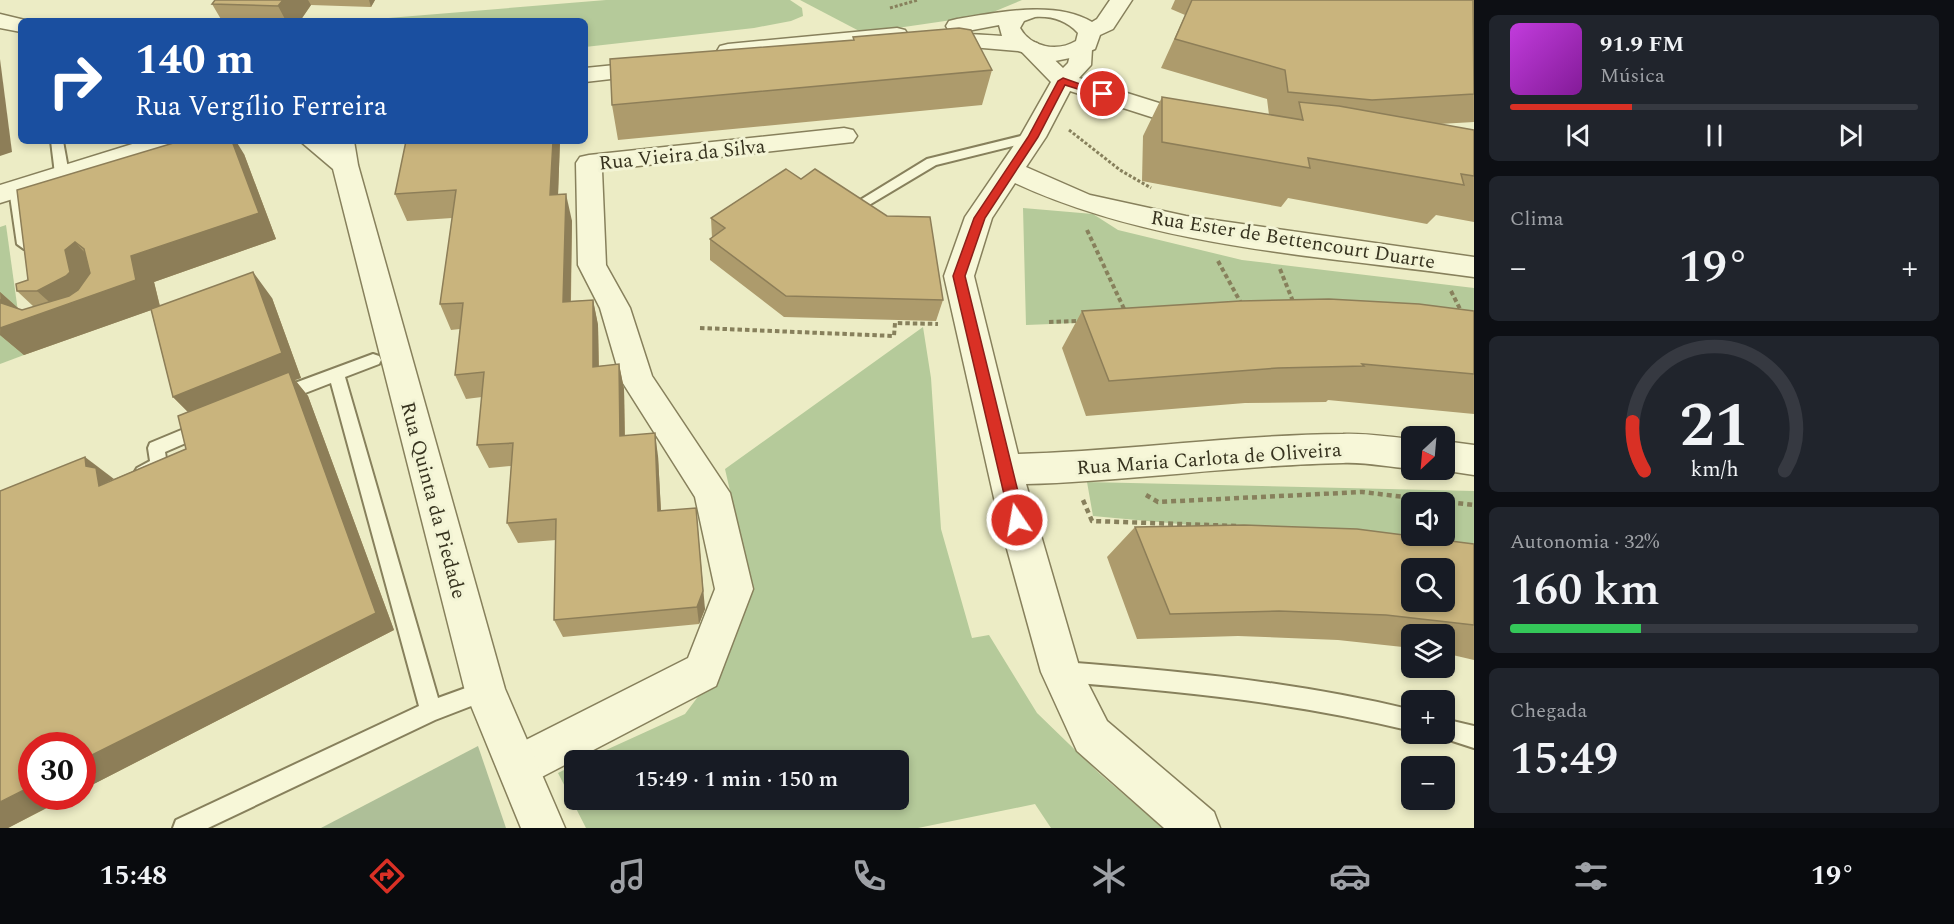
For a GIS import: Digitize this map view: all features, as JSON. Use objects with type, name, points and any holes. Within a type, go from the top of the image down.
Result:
[{"type":"street","points":[[1050,0],[1021,14],[1009,28],[1011,34],[1061,86],[1203,125],[1227,128]]},
{"type":"street","points":[[1121,0],[1105,24],[1085,40],[1051,54],[1025,46],[971,40],[705,58],[912,34],[1021,14],[1065,14],[1084,24],[1085,40],[1079,65],[1061,86],[1033,137],[979,218],[959,276],[1017,520],[1061,672],[1092,736],[1198,828]]},
{"type":"street","points":[[0,21],[18,24]]},
{"type":"street","points":[[588,63],[670,61],[588,75]]},
{"type":"street","name":"Rua Vieira da Silva","points":[[519,766],[563,741],[702,672],[734,589],[712,493],[637,380],[615,308],[592,265],[589,163],[844,136]]},
{"type":"street","points":[[8,191],[159,144]]},
{"type":"street","points":[[320,144],[343,153]]},
{"type":"street","name":"Rua Quinta da Piedade","points":[[343,153],[485,691],[519,766],[543,828]]},
{"type":"street","name":"Rua Ester de Bettencourt Duarte","points":[[1011,171],[1088,203],[1201,229],[1474,267]]},
{"type":"street","name":"Rua Maria Carlota de Oliveira","points":[[1006,469],[1095,467],[1163,458],[1345,448],[1401,453]]},
{"type":"street","points":[[1455,457],[1474,460]]},
{"type":"lane","points":[[859,205],[932,162],[1033,137]]},
{"type":"lane","points":[[57,144],[62,174]]},
{"type":"lane","points":[[8,191],[26,256]]},
{"type":"lane","points":[[262,404],[373,360]]},
{"type":"lane","points":[[336,373],[431,711]]},
{"type":"lane","points":[[124,482],[159,465],[156,448],[220,421]]},
{"type":"lane","points":[[1061,672],[1203,683],[1347,704],[1401,718]]},
{"type":"lane","points":[[184,828],[431,711],[485,691]]},
{"type":"lane","points":[[1455,732],[1474,737]]},
{"type":"path","points":[[1061,86],[1078,96],[1062,124],[1120,170],[1151,188],[1149,198]]},
{"type":"path","points":[[1067,194],[1060,208],[1080,213],[1129,319]]},
{"type":"path","points":[[1201,229],[1246,313]]},
{"type":"path","points":[[1267,238],[1298,314]]},
{"type":"path","points":[[1435,261],[1466,321]]},
{"type":"path","points":[[1049,322],[1083,321]]},
{"type":"path","points":[[700,328],[894,336],[895,323],[971,325]]},
{"type":"path","points":[[1079,489],[1092,521],[1245,526]]},
{"type":"path","points":[[1143,492],[1158,502],[1362,492],[1474,505]]},
{"type":"green space","points":[[606,0],[790,0],[802,8],[803,16],[791,21],[754,28],[588,47],[588,18],[388,18]]},
{"type":"green space","points":[[800,0],[1022,0],[986,15],[863,33]]},
{"type":"green space","points":[[1023,208],[1093,214],[1118,230],[1242,260],[1474,288],[1474,332],[1279,315],[1026,325]]},
{"type":"green space","points":[[6,225],[24,355],[0,364],[0,227]]},
{"type":"green space","points":[[923,327],[931,378],[941,529],[972,638],[989,635],[1037,713],[1100,774],[1163,828],[1051,828],[1035,804],[918,828],[586,828],[577,810],[909,810],[909,750],[606,750],[685,714],[729,655],[752,587],[725,469]]},
{"type":"green space","points":[[1087,482],[1474,491],[1474,551],[1420,546],[1455,546],[1455,492],[1401,492],[1401,544],[1093,516]]},
{"type":"green space","points":[[478,746],[506,828],[321,828]]},
{"type":"green space","points":[[564,770],[564,785],[558,773]]},
{"type":"building","points":[[215,0],[283,0],[278,6],[212,4]]},
{"type":"building","points":[[1192,0],[1473,0],[1474,94],[1372,100],[1288,92],[1285,70],[1175,39]]},
{"type":"building","points":[[959,28],[971,30],[992,70],[612,105],[610,59],[854,40],[853,37]]},
{"type":"building","points":[[1162,97],[1303,120],[1299,102],[1339,106],[1474,130],[1474,176],[1461,174],[1464,185],[1308,158],[1310,168],[1162,142]]},
{"type":"building","points":[[170,144],[233,144],[259,213],[131,256],[136,280],[0,328],[0,299],[1,303],[22,310],[69,296],[78,290],[90,273],[84,249],[75,242],[65,250],[70,272],[66,276],[37,291],[17,291],[16,284],[28,280],[17,190]]},
{"type":"building","points":[[405,144],[553,144],[550,195],[566,194],[563,302],[593,300],[593,367],[619,364],[620,436],[655,433],[658,511],[696,508],[703,591],[697,607],[554,620],[556,519],[507,523],[513,443],[477,445],[484,372],[455,375],[463,303],[440,304],[456,190],[395,194]]},
{"type":"building","points":[[786,169],[801,179],[815,169],[887,216],[930,217],[943,300],[786,296],[710,239],[725,228],[711,218]]},
{"type":"building","points":[[253,272],[282,353],[173,397],[151,309]]},
{"type":"building","points":[[1329,299],[1419,304],[1474,311],[1474,374],[1362,364],[1364,366],[1278,368],[1109,381],[1082,311],[1240,301]]},
{"type":"building","points":[[289,372],[376,613],[96,753],[96,732],[18,732],[18,793],[0,802],[0,491],[85,457],[86,466],[96,468],[99,486],[186,449],[178,416]]},
{"type":"building","points":[[1244,525],[1357,529],[1401,535],[1401,546],[1455,546],[1455,542],[1474,544],[1474,625],[1386,615],[1279,611],[1170,614],[1135,527]]},
{"type":"route","points":[[1017,520],[959,276],[979,218],[1033,137],[1063,81],[1103,94]]}]
